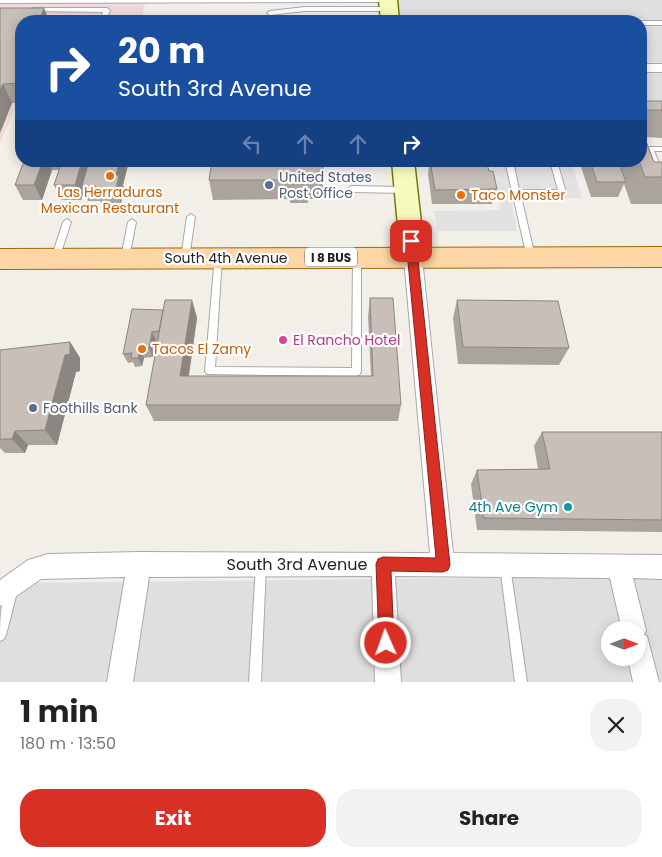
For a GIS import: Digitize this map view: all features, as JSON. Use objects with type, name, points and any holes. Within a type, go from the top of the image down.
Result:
[{"type":"main road","name":"South 4th Avenue","points":[[0,259],[662,257]]},
{"type":"street","points":[[647,68],[662,68]]},
{"type":"street","points":[[404,167],[443,565]]},
{"type":"street","points":[[120,682],[139,564]]},
{"type":"street","points":[[383,564],[388,682]]},
{"type":"street","name":"South 3rd Avenue","points":[[7,588],[36,568],[48,566],[383,564],[662,567]]},
{"type":"street","points":[[619,567],[632,621]]},
{"type":"street","points":[[643,666],[646,682]]},
{"type":"lane","points":[[0,2],[388,10]]},
{"type":"lane","points":[[270,13],[305,9],[388,10]]},
{"type":"lane","points":[[28,10],[107,10],[105,15]]},
{"type":"lane","points":[[647,23],[662,23]]},
{"type":"lane","points":[[662,149],[650,149],[662,179]]},
{"type":"lane","points":[[510,167],[531,257]]},
{"type":"lane","points":[[516,193],[562,193],[555,167]]},
{"type":"lane","points":[[351,189],[406,190]]},
{"type":"lane","points":[[185,258],[191,217]]},
{"type":"lane","points":[[55,259],[67,222]]},
{"type":"lane","points":[[125,259],[132,222]]},
{"type":"lane","points":[[218,258],[210,371],[356,372],[357,257]]},
{"type":"lane","points":[[255,682],[262,564]]},
{"type":"lane","points":[[504,566],[521,682]]},
{"type":"lane","points":[[0,635],[7,588]]},
{"type":"shaded area","points":[[387,0],[662,0],[662,117],[647,117],[647,15],[388,15]]},
{"type":"shaded area","points":[[0,1],[146,1],[142,15],[15,15],[15,108],[0,143]]},
{"type":"shaded area","points":[[491,167],[573,167],[582,198],[511,199],[517,231],[437,231],[434,211],[501,210]]},
{"type":"shaded area","points":[[662,576],[662,682],[0,682],[0,594],[13,583]]},
{"type":"building","points":[[0,8],[44,8],[41,15],[15,15],[15,83],[3,84],[0,90]]},
{"type":"building","points":[[647,101],[662,101],[662,110],[647,110]]},
{"type":"building","points":[[647,144],[654,162],[662,162],[662,177],[645,177],[641,167],[647,167]]},
{"type":"building","points":[[22,167],[41,167],[34,185],[15,185]]},
{"type":"building","points":[[60,167],[80,167],[75,185],[54,185]]},
{"type":"building","points":[[87,167],[118,167],[116,175],[119,175],[116,188],[82,186]]},
{"type":"building","points":[[211,167],[323,167],[323,171],[318,171],[318,180],[307,180],[307,184],[289,184],[289,180],[209,180]]},
{"type":"building","points":[[431,167],[488,167],[489,171],[493,171],[497,189],[435,190]]},
{"type":"building","points":[[592,167],[620,167],[626,182],[597,182]]},
{"type":"building","points":[[370,298],[393,298],[401,405],[146,405],[165,300],[192,300],[180,376],[373,376]]},
{"type":"building","points":[[457,300],[558,301],[569,348],[463,347]]},
{"type":"building","points":[[132,309],[163,310],[159,331],[152,332],[149,348],[140,349],[138,358],[131,358],[132,353],[123,354]]},
{"type":"building","name":"Foothills Bank","points":[[70,342],[70,354],[65,355],[45,430],[15,431],[12,439],[0,439],[0,350]]},
{"type":"building","name":"4th Ave Gym","points":[[542,432],[662,432],[662,520],[484,518],[477,470],[550,469]]},
{"type":"place","name":"Las Herraduras Mexican Restaurant","points":[[110,176]]},
{"type":"place","name":"United States Post Office","points":[[269,185]]},
{"type":"place","name":"Taco Monster","points":[[461,195]]},
{"type":"place","name":"El Rancho Hotel","points":[[283,340]]},
{"type":"place","name":"Tacos El Zamy","points":[[142,349]]},
{"type":"place","name":"Foothills Bank","points":[[33,408]]},
{"type":"place","name":"4th Ave Gym","points":[[568,507]]},
{"type":"route","points":[[386,643],[383,564],[443,565],[411,241]]}]
